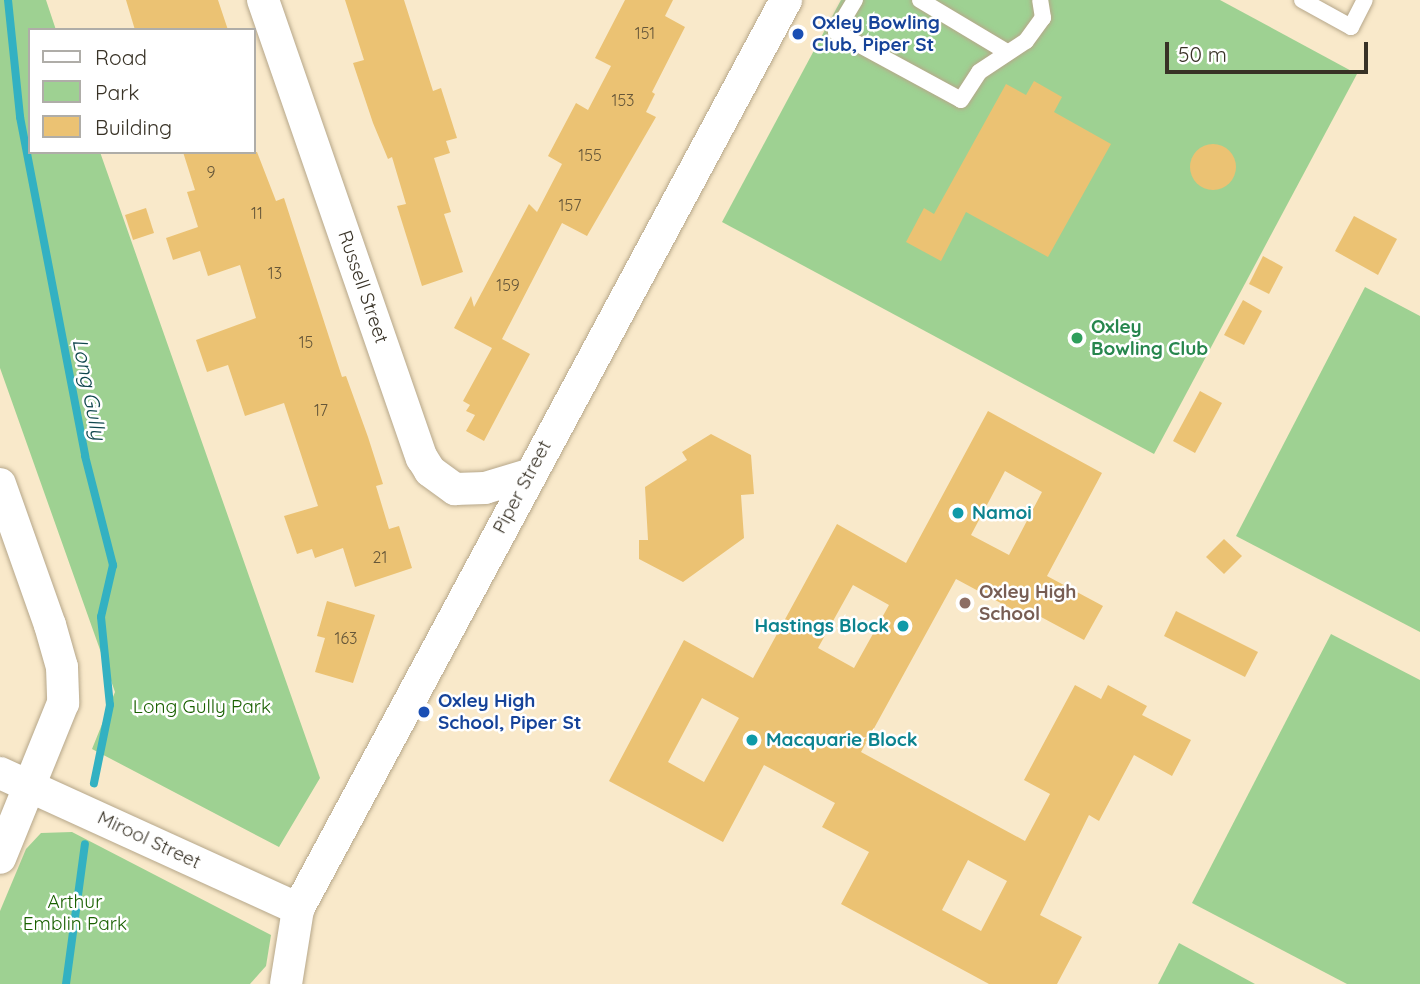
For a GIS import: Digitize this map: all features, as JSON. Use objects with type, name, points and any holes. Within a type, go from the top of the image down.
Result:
[{"type":"street","name":"Russell Street","points":[[263,0],[430,471],[455,489],[467,490],[528,475]]},
{"type":"street","name":"Piper Street","points":[[286,984],[298,909],[528,475],[786,0]]},
{"type":"street","points":[[0,484],[62,667],[63,703],[0,858]]},
{"type":"street","name":"Mirool Street","points":[[0,773],[298,909]]},
{"type":"lane","points":[[855,0],[836,33],[961,100],[979,72],[1026,41],[1043,18],[1040,0]]},
{"type":"lane","points":[[920,0],[1007,52]]},
{"type":"lane","points":[[1301,0],[1351,27],[1365,0]]},
{"type":"green space","name":"Long Gully Park","points":[[0,0],[46,0],[55,28],[28,28],[28,154],[101,154],[320,778],[279,847],[92,749],[115,692],[0,368]]},
{"type":"green space","name":"Oxley Bowling Club","points":[[841,0],[1220,0],[1357,74],[1154,454],[722,222]]},
{"type":"green space","points":[[1365,287],[1420,316],[1420,632],[1236,536]]},
{"type":"green space","points":[[1331,634],[1420,680],[1420,984],[1347,984],[1192,903]]},
{"type":"green space","name":"Arthur Emblin Park","points":[[72,832],[271,935],[266,966],[250,984],[0,984],[0,911],[26,849],[41,833]]},
{"type":"green space","points":[[1179,943],[1255,984],[1158,984]]},
{"type":"building","points":[[126,0],[218,0],[227,28],[134,28]]},
{"type":"building","points":[[345,0],[404,0],[433,91],[441,88],[457,138],[446,141],[450,153],[434,158],[451,212],[444,214],[463,272],[422,286],[397,206],[406,204],[392,157],[388,159],[373,123],[353,63],[364,60]]},
{"type":"building","points":[[625,0],[673,0],[665,16],[685,27],[652,92],[655,94],[646,112],[656,117],[587,236],[562,223],[502,339],[530,354],[484,441],[466,431],[475,415],[466,411],[470,405],[463,401],[492,348],[454,328],[471,296],[474,307],[529,204],[537,212],[562,164],[548,156],[576,103],[588,110],[611,66],[595,58]]},
{"type":"building","points":[[1034,81],[1062,97],[1054,112],[1111,144],[1048,257],[966,212],[941,261],[906,242],[924,208],[934,214],[1006,84],[1026,95]]},
{"type":"building","points":[[1213,144],[1229,151],[1236,167],[1229,183],[1213,190],[1197,183],[1190,167],[1197,151]]},
{"type":"building","points":[[257,152],[276,201],[284,198],[342,377],[346,376],[383,484],[376,486],[389,529],[399,526],[412,568],[355,587],[343,548],[315,558],[312,549],[297,554],[284,516],[318,506],[284,403],[245,416],[228,365],[207,372],[196,340],[256,318],[240,265],[208,276],[200,251],[173,260],[166,238],[198,227],[187,192],[195,190],[184,154]]},
{"type":"building","points":[[146,208],[154,233],[133,240],[125,215]]},
{"type":"building","points":[[1354,216],[1397,239],[1378,275],[1335,251]]},
{"type":"building","points":[[1263,256],[1283,267],[1269,294],[1249,284]]},
{"type":"building","points":[[1243,300],[1262,311],[1244,345],[1224,335]]},
{"type":"building","points":[[1200,391],[1222,403],[1195,453],[1173,441]]},
{"type":"building","points":[[988,411],[1102,473],[1047,576],[1103,606],[1084,640],[1028,610],[1025,616],[956,579],[861,752],[1025,841],[1050,794],[1024,780],[1075,685],[1101,699],[1108,685],[1147,706],[1142,715],[1191,740],[1172,776],[1134,755],[1099,821],[1089,815],[1040,915],[1082,937],[1057,984],[989,984],[841,904],[869,852],[822,827],[835,803],[764,765],[723,842],[609,781],[684,640],[753,678],[837,524],[906,563]],"holes":[[[1005,471],[1042,492],[1009,555],[971,535]],[[853,585],[889,605],[854,668],[818,648]],[[702,698],[739,718],[704,782],[668,762]],[[968,860],[1007,881],[981,931],[942,910]]]},
{"type":"building","points":[[711,434],[751,455],[754,494],[741,495],[744,538],[683,582],[639,559],[639,540],[648,540],[645,487],[687,460],[682,452]]},
{"type":"building","points":[[1224,539],[1242,556],[1224,574],[1206,557]]},
{"type":"building","points":[[327,601],[375,615],[353,683],[315,672],[325,638],[317,636]]},
{"type":"building","points":[[1176,611],[1258,652],[1245,677],[1164,636]]},
{"type":"waterway","name":"Long Gully","points":[[8,0],[20,117],[85,456],[113,565],[101,617],[110,705],[94,783]]},
{"type":"waterway","name":"Long Gully","points":[[66,984],[85,844]]},
{"type":"place","name":"Oxley Bowling Club, Piper St","points":[[798,34]]},
{"type":"place","name":"Oxley Bowling Club","points":[[1077,338]]},
{"type":"place","name":"Namoi","points":[[958,513]]},
{"type":"place","name":"Oxley High School","points":[[965,603]]},
{"type":"place","name":"Hastings Block","points":[[903,626]]},
{"type":"place","name":"Oxley High School, Piper St","points":[[424,712]]},
{"type":"place","name":"Macquarie Block","points":[[752,740]]}]
